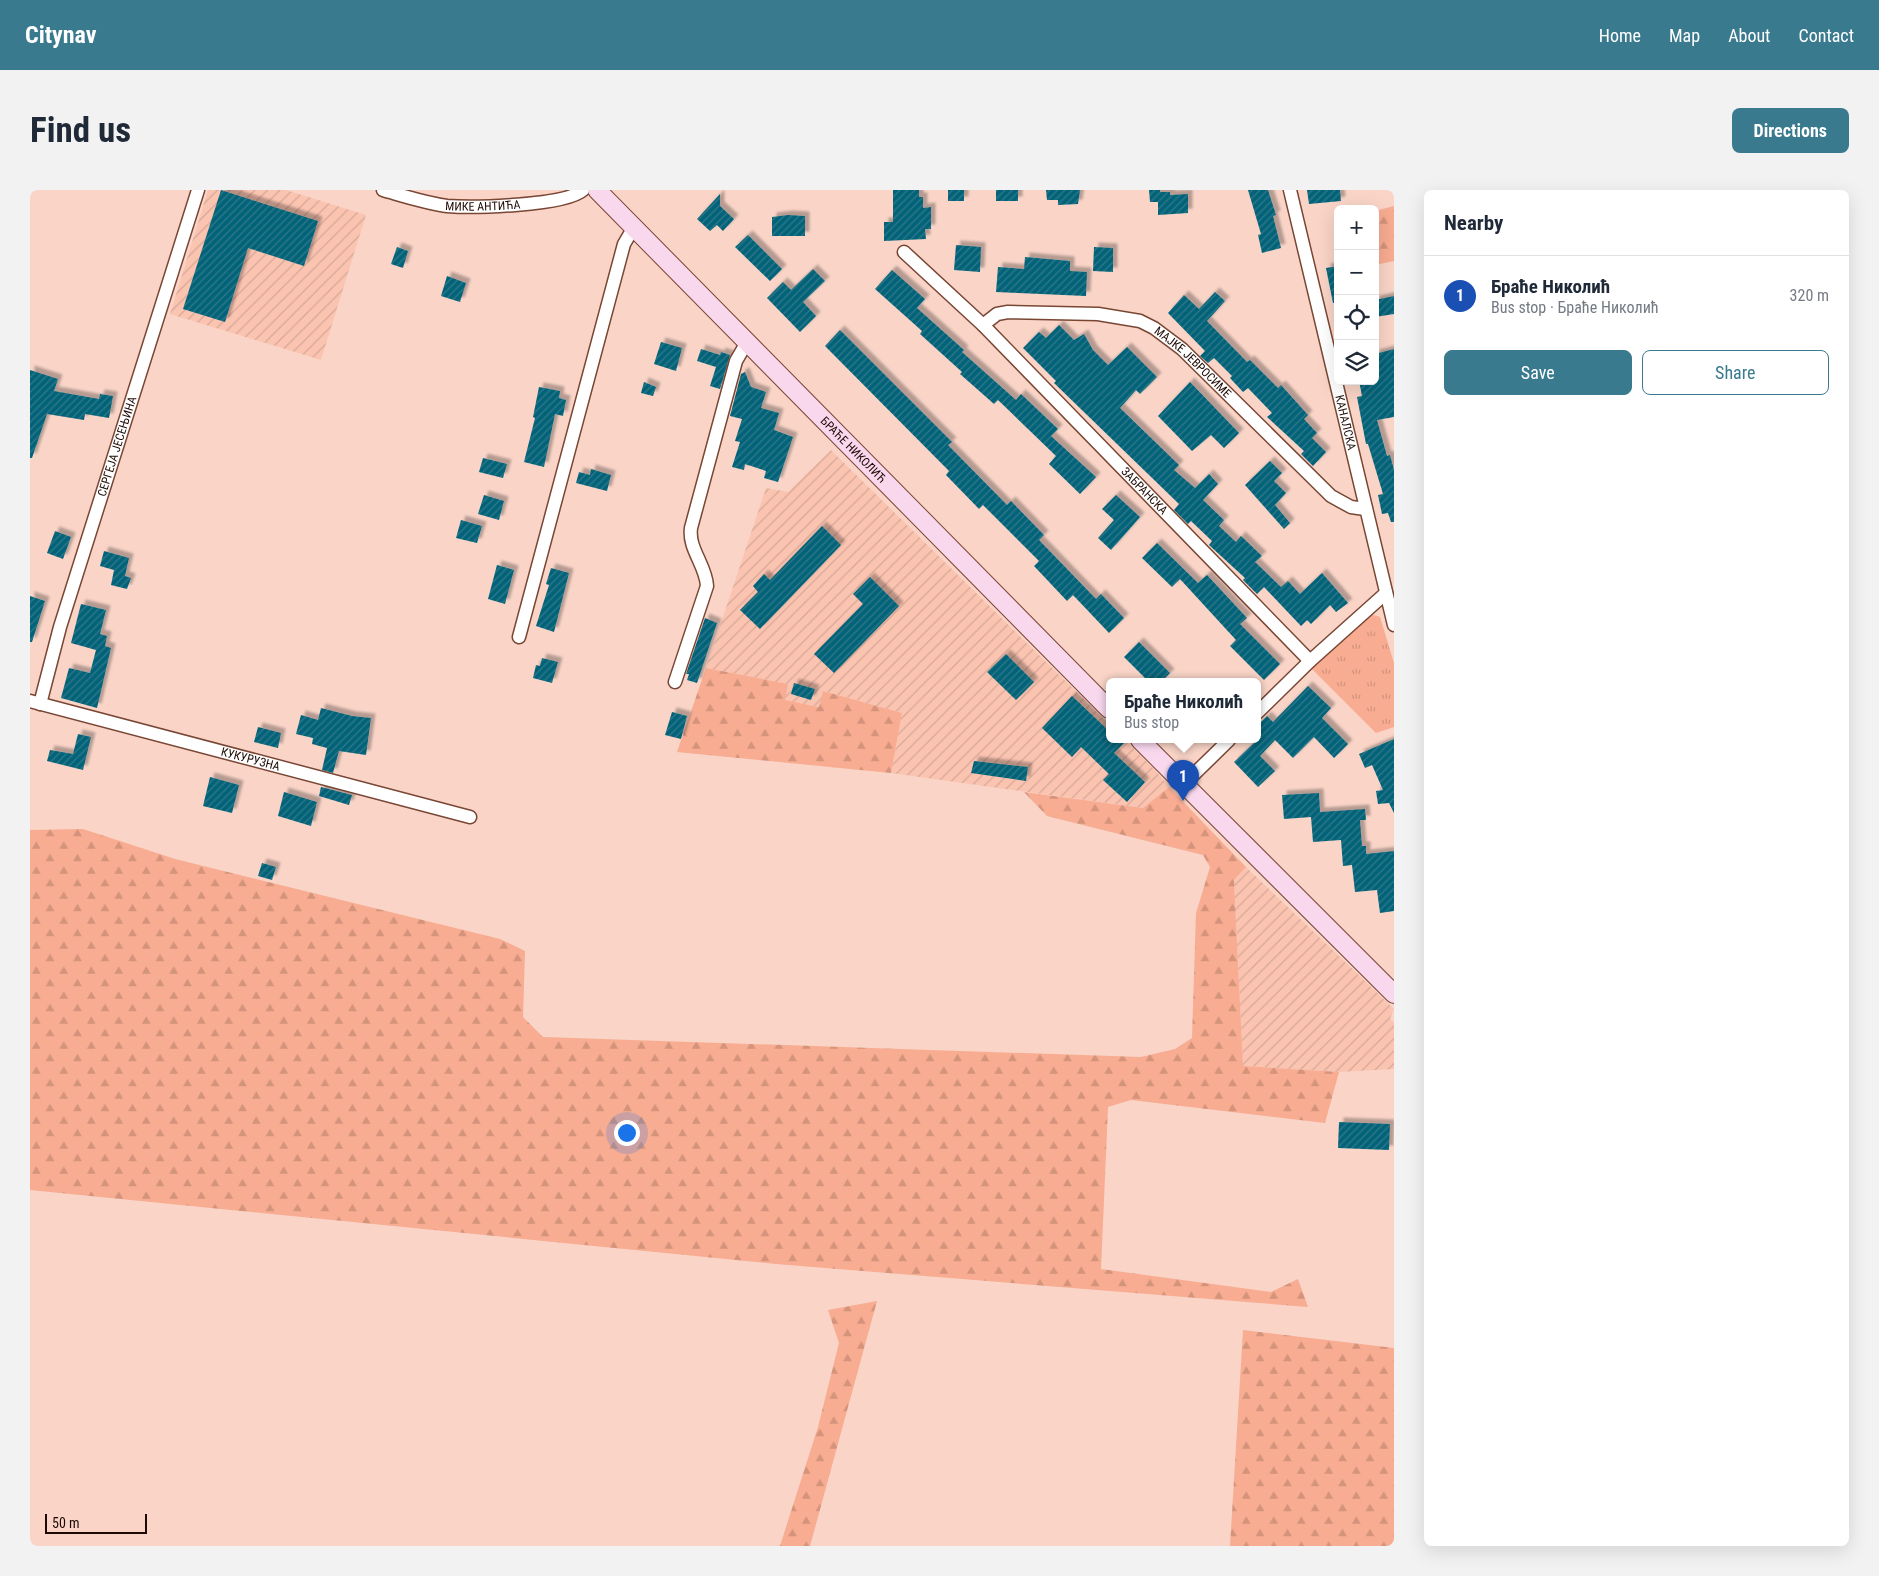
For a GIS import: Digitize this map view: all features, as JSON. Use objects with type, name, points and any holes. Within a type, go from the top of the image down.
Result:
[{"type":"main road","name":"БРАЋЕ НИКОЛИЋ","points":[[597,190],[1106,706]]},
{"type":"main road","points":[[1143,743],[1394,994]]},
{"type":"street","name":"СЕРГЕЈА ЈЕСЕЊИНА","points":[[35,702],[198,190]]},
{"type":"street","name":"МИКЕ АНТИЋА","points":[[383,190],[429,202],[468,206],[537,203],[559,199],[583,190]]},
{"type":"street","name":"КАНАЛСКА","points":[[1290,190],[1394,625]]},
{"type":"street","points":[[519,637],[624,244],[634,228]]},
{"type":"street","name":"ЗАБРАНСКА","points":[[904,252],[983,325],[1310,660]]},
{"type":"street","name":"МАЈКЕ ЈЕВРОСИМЕ","points":[[983,325],[997,314],[1008,312],[1098,314],[1140,321],[1154,328],[1182,349],[1330,496],[1351,507],[1365,509]]},
{"type":"street","points":[[675,682],[707,586],[705,571],[691,542],[691,528],[736,361],[747,342]]},
{"type":"street","points":[[1261,709],[1310,660],[1386,593]]},
{"type":"street","name":"КУКУРУЗНА","points":[[35,702],[470,817]]},
{"type":"street","points":[[1184,784],[1226,743]]},
{"type":"shaded area","points":[[208,190],[286,190],[366,215],[321,360],[170,314]]},
{"type":"shaded area","points":[[831,450],[1106,721],[1106,743],[1128,743],[1169,787],[1143,808],[891,773],[902,713],[823,691],[820,707],[784,700],[787,684],[706,668],[766,488],[788,492]]},
{"type":"shaded area","points":[[1246,867],[1394,1009],[1390,1019],[1394,1022],[1394,1069],[1339,1072],[1243,1066],[1234,879]]},
{"type":"green space","points":[[1394,206],[1394,261],[1379,264],[1379,250],[1379,210]]},
{"type":"green space","points":[[1370,614],[1380,617],[1394,663],[1394,727],[1376,733],[1310,667]]},
{"type":"green space","points":[[706,668],[788,684],[785,700],[819,707],[823,691],[902,713],[891,773],[677,752]]},
{"type":"green space","points":[[1169,787],[1246,867],[1234,880],[1243,1066],[1339,1072],[1325,1123],[1131,1100],[1108,1107],[1101,1269],[1271,1292],[1298,1279],[1308,1307],[776,1264],[30,1190],[30,830],[83,829],[175,859],[500,939],[525,951],[523,1017],[543,1037],[1141,1057],[1175,1049],[1192,1038],[1196,913],[1210,867],[1203,855],[1047,816],[1024,792],[1143,808]]},
{"type":"green space","points":[[877,1301],[810,1546],[780,1546],[818,1427],[839,1343],[828,1310]]},
{"type":"green space","points":[[1243,1330],[1394,1348],[1394,1546],[1230,1546]]},
{"type":"building","points":[[221,190],[318,221],[304,266],[248,248],[225,322],[183,309]]},
{"type":"building","points":[[893,190],[919,190],[919,197],[923,197],[923,208],[931,207],[931,229],[925,229],[926,239],[884,241],[884,222],[893,222]]},
{"type":"building","points":[[948,190],[964,190],[964,201],[948,201]]},
{"type":"building","points":[[996,190],[1018,190],[1018,201],[996,201]]},
{"type":"building","points":[[1046,190],[1080,190],[1078,204],[1058,205],[1058,200],[1047,200]]},
{"type":"building","points":[[1149,190],[1170,192],[1170,195],[1188,194],[1188,213],[1158,215],[1158,202],[1150,202]]},
{"type":"building","points":[[1248,190],[1268,190],[1276,215],[1273,216],[1281,248],[1262,253],[1258,235],[1261,234]]},
{"type":"building","points":[[1307,190],[1340,190],[1341,201],[1309,204]]},
{"type":"building","points":[[720,194],[720,206],[734,219],[723,231],[717,225],[710,231],[697,219]]},
{"type":"building","points":[[788,215],[805,216],[805,236],[772,236],[772,217]]},
{"type":"building","points":[[748,235],[782,269],[770,281],[735,247]]},
{"type":"building","points":[[956,245],[981,247],[980,272],[954,270]]},
{"type":"building","points":[[397,247],[408,251],[403,268],[391,264]]},
{"type":"building","points":[[1094,247],[1113,248],[1113,272],[1093,271]]},
{"type":"building","points":[[1025,257],[1070,261],[1070,271],[1087,272],[1086,296],[996,292],[998,267],[1024,269]]},
{"type":"building","points":[[1334,267],[1334,303],[1333,303],[1326,268]]},
{"type":"building","points":[[813,269],[825,281],[803,302],[816,316],[800,332],[767,298],[783,282],[791,290]]},
{"type":"building","points":[[892,270],[925,299],[917,308],[964,350],[962,352],[1016,400],[1021,394],[1058,429],[1051,436],[1096,477],[1080,494],[1049,464],[1056,456],[998,400],[994,404],[960,374],[962,372],[920,334],[922,331],[875,289]]},
{"type":"building","points":[[447,276],[466,283],[460,302],[441,296]]},
{"type":"building","points":[[1215,292],[1225,301],[1207,321],[1247,362],[1250,360],[1278,388],[1281,385],[1308,415],[1304,419],[1317,433],[1312,438],[1326,452],[1313,466],[1301,454],[1304,451],[1267,417],[1272,413],[1248,388],[1243,392],[1230,378],[1232,376],[1214,358],[1208,363],[1200,356],[1205,351],[1168,313],[1184,295],[1199,309]]},
{"type":"building","points":[[1394,296],[1394,314],[1379,316],[1379,299]]},
{"type":"building","points":[[1059,325],[1074,340],[1084,334],[1093,350],[1108,365],[1127,347],[1157,377],[1140,394],[1136,390],[1120,408],[1179,465],[1174,470],[1195,488],[1209,474],[1218,484],[1203,500],[1224,520],[1219,526],[1236,542],[1241,536],[1262,556],[1255,562],[1281,587],[1288,581],[1300,594],[1322,573],[1348,603],[1336,612],[1330,605],[1311,624],[1307,620],[1301,626],[1264,587],[1257,594],[1243,580],[1245,578],[1209,545],[1212,541],[1191,521],[1188,524],[1174,510],[1179,504],[1054,383],[1056,381],[1023,348],[1039,332],[1046,338]]},
{"type":"building","points":[[840,330],[952,442],[948,445],[1007,505],[1011,501],[1044,535],[1039,540],[1096,599],[1101,594],[1124,618],[1109,633],[1073,595],[1067,601],[1034,566],[1039,561],[983,505],[979,509],[946,475],[949,471],[825,346]]},
{"type":"building","points":[[661,342],[682,348],[676,371],[654,364]]},
{"type":"building","points":[[701,349],[720,355],[721,352],[730,355],[720,389],[710,386],[716,367],[697,361]]},
{"type":"building","points":[[1394,349],[1394,417],[1377,420],[1387,456],[1390,455],[1394,470],[1394,522],[1391,522],[1388,513],[1382,514],[1378,495],[1383,494],[1368,444],[1366,444],[1357,397],[1362,396],[1360,385],[1379,385],[1379,353]]},
{"type":"building","points":[[30,370],[58,379],[54,391],[99,399],[100,394],[113,396],[109,418],[85,414],[84,420],[47,414],[32,458],[30,458]]},
{"type":"building","points":[[745,372],[751,387],[766,392],[761,408],[779,413],[774,430],[793,437],[778,482],[764,478],[766,471],[745,464],[744,470],[732,467],[740,442],[735,441],[742,419],[730,416],[741,374]]},
{"type":"building","points":[[644,382],[656,387],[653,396],[641,393]]},
{"type":"building","points":[[1190,382],[1239,433],[1224,448],[1211,435],[1192,451],[1158,416]]},
{"type":"building","points":[[539,387],[560,391],[559,398],[566,400],[563,416],[555,414],[544,467],[524,462],[535,418],[533,417]]},
{"type":"building","points":[[483,458],[507,464],[503,478],[479,472]]},
{"type":"building","points":[[1270,461],[1282,473],[1274,481],[1286,493],[1275,505],[1290,523],[1284,529],[1245,485]]},
{"type":"building","points":[[591,469],[611,475],[607,491],[576,483],[579,472],[590,475]]},
{"type":"building","points":[[484,495],[504,501],[499,520],[478,514]]},
{"type":"building","points":[[1116,495],[1140,517],[1111,550],[1098,538],[1114,520],[1102,509]]},
{"type":"building","points":[[461,520],[482,526],[477,543],[456,538]]},
{"type":"building","points":[[822,526],[841,545],[760,629],[740,610],[758,592],[753,586],[764,574],[770,580]]},
{"type":"building","points":[[55,531],[71,537],[63,559],[47,553]]},
{"type":"building","points":[[1157,543],[1198,583],[1207,575],[1247,618],[1240,624],[1280,664],[1264,680],[1230,646],[1236,640],[1180,579],[1172,587],[1142,558]]},
{"type":"building","points":[[104,551],[129,558],[125,576],[131,578],[127,589],[111,585],[114,570],[100,566]]},
{"type":"building","points":[[497,565],[514,570],[505,604],[488,599]]},
{"type":"building","points":[[551,568],[569,573],[554,632],[536,626],[549,585],[546,584]]},
{"type":"building","points":[[870,577],[899,606],[834,673],[814,654],[863,604],[853,594]]},
{"type":"building","points":[[30,596],[45,601],[32,642],[30,642]]},
{"type":"building","points":[[81,604],[106,610],[100,634],[107,636],[105,646],[111,648],[97,708],[61,698],[69,668],[90,673],[96,650],[71,643]]},
{"type":"building","points":[[705,618],[717,623],[697,683],[687,680],[689,674],[686,674]]},
{"type":"building","points":[[1139,642],[1170,673],[1165,678],[1145,678],[1124,657]]},
{"type":"building","points":[[1006,654],[1034,682],[1016,700],[987,672]]},
{"type":"building","points":[[542,658],[558,662],[552,683],[533,678],[536,665],[540,666]]},
{"type":"building","points":[[794,683],[815,689],[811,700],[791,694]]},
{"type":"building","points":[[1308,686],[1331,708],[1322,718],[1348,744],[1334,758],[1314,737],[1293,758],[1275,740],[1260,756],[1275,771],[1258,787],[1234,762],[1254,743],[1261,743],[1261,722],[1267,716],[1273,722]]},
{"type":"building","points":[[1072,696],[1106,728],[1106,743],[1124,743],[1114,753],[1145,782],[1127,802],[1103,780],[1109,774],[1081,747],[1072,757],[1042,728]]},
{"type":"building","points":[[321,708],[352,716],[371,718],[366,755],[339,751],[333,773],[322,770],[327,748],[312,744],[313,738],[296,734],[301,715],[318,720]]},
{"type":"building","points":[[672,712],[687,716],[681,739],[665,735]]},
{"type":"building","points":[[258,727],[281,733],[278,748],[254,742]]},
{"type":"building","points":[[78,734],[91,737],[83,770],[47,761],[50,750],[73,754]]},
{"type":"building","points":[[1394,739],[1394,813],[1389,803],[1378,804],[1376,791],[1383,790],[1372,765],[1365,768],[1359,754]]},
{"type":"building","points":[[974,761],[1028,767],[1026,781],[971,773]]},
{"type":"building","points":[[210,777],[239,785],[232,813],[203,806]]},
{"type":"building","points":[[321,787],[352,795],[349,805],[319,796]]},
{"type":"building","points":[[284,792],[317,802],[311,826],[278,816]]},
{"type":"building","points":[[1319,793],[1320,812],[1365,809],[1366,820],[1360,820],[1362,846],[1366,846],[1366,854],[1394,851],[1394,911],[1380,913],[1377,890],[1355,892],[1352,865],[1343,866],[1341,840],[1313,842],[1311,817],[1284,819],[1282,795]]},
{"type":"building","points":[[262,863],[276,867],[272,880],[258,876]]},
{"type":"building","points":[[1339,1122],[1390,1124],[1389,1150],[1338,1148]]},
{"type":"place","name":"Браће Николић","points":[[1183,801]]}]
